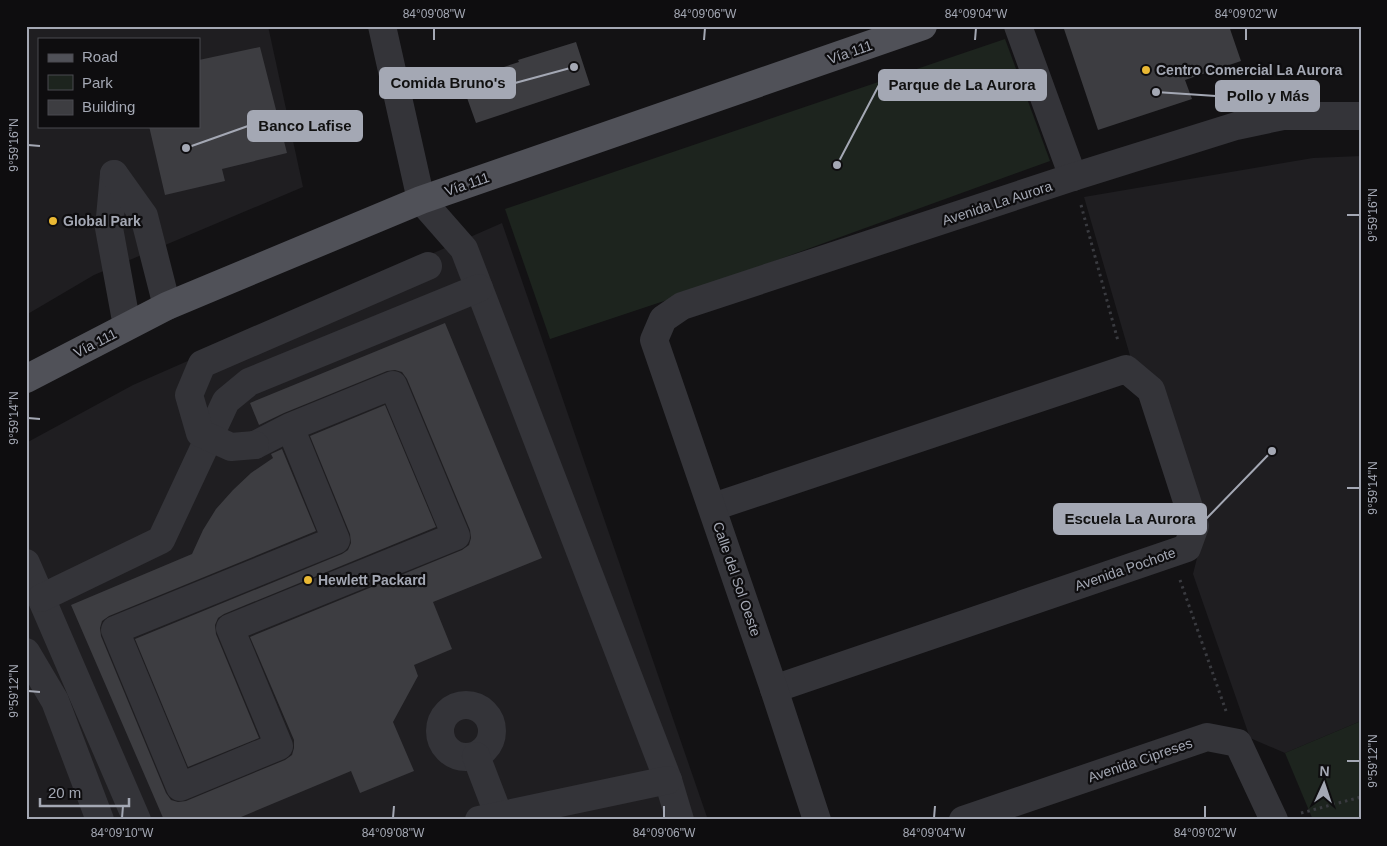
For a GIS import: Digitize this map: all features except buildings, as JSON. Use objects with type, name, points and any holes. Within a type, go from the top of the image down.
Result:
[{"type":"main road","name":"Vía 111","points":[[26,379],[168,306],[420,200],[923,26]]},
{"type":"street","points":[[382,26],[420,200],[464,249],[668,780],[680,820]]},
{"type":"street","points":[[1018,26],[1073,177]]},
{"type":"street","name":"Avenida La Aurora","points":[[654,340],[663,319],[682,306],[1073,177],[1236,126],[1283,116],[1361,116]]},
{"type":"street","points":[[128,326],[109,228],[114,174],[144,216],[168,306]]},
{"type":"street","points":[[290,427],[336,540],[115,630],[180,787],[279,746],[230,628],[456,536],[393,385],[290,427],[255,445],[231,447],[200,433],[189,395],[202,364],[464,249]]},
{"type":"street","points":[[41,598],[161,540],[226,401],[249,382],[479,288]]},
{"type":"street","name":"Calle del Sol Oeste","points":[[654,340],[713,508],[817,820]]},
{"type":"street","points":[[713,508],[1126,369]]},
{"type":"street","name":"Avenida Pochote","points":[[774,689],[1187,548],[1195,526],[1151,390],[1126,369]]},
{"type":"street","points":[[26,563],[137,820]]},
{"type":"street","points":[[26,652],[55,701],[100,820]]},
{"type":"street","name":"Avenida Cipreses","points":[[963,820],[1207,737],[1238,743]]},
{"type":"street","points":[[1238,743],[1284,817]]},
{"type":"street","points":[[476,756],[489,818],[668,780]]},
{"type":"path","points":[[1073,177],[1126,369]]},
{"type":"path","points":[[1171,553],[1238,743]]},
{"type":"path","points":[[1284,817],[1361,797]]},
{"type":"shaded area","points":[[26,26],[268,26],[303,187],[94,275],[26,315]]},
{"type":"shaded area","points":[[1361,156],[1361,721],[1285,753],[1250,738],[1193,574],[1206,522],[1159,379],[1131,359],[1084,197],[1313,158]]},
{"type":"shaded area","points":[[502,223],[708,820],[26,820],[26,443],[133,385]]},
{"type":"green space","points":[[1005,39],[1050,161],[667,300],[550,339],[505,209]]},
{"type":"green space","points":[[1361,721],[1361,820],[1313,820],[1285,753]]},
{"type":"place","name":"Comida Bruno's","points":[[574,67]]},
{"type":"place","name":"Centro Comercial La Aurora","points":[[1146,70]]},
{"type":"place","name":"Pollo y Más","points":[[1156,92]]},
{"type":"place","name":"Banco Lafise","points":[[186,148]]},
{"type":"place","name":"Parque de La Aurora","points":[[837,165]]},
{"type":"place","name":"Global Park","points":[[53,221]]},
{"type":"place","name":"Escuela La Aurora","points":[[1272,451]]},
{"type":"place","name":"Hewlett Packard","points":[[308,580]]}]
